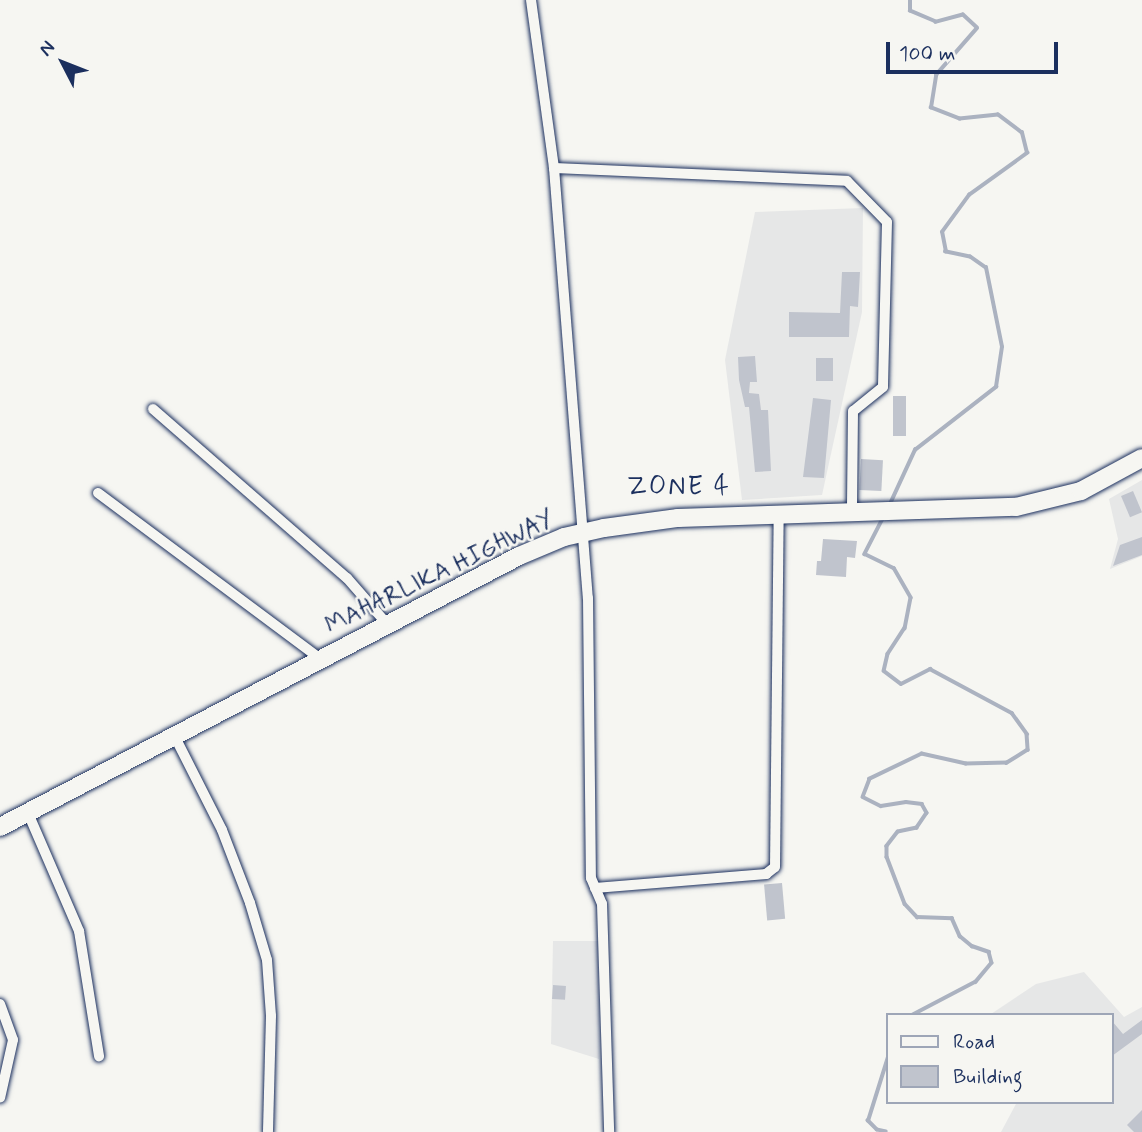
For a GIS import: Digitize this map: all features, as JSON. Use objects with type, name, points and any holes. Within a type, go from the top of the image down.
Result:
[{"type":"highway","name":"MAHARLIKA HIGHWAY","points":[[0,827],[519,556],[583,532],[678,518],[1006,508],[1058,499],[1102,482],[1142,458]]},
{"type":"street","points":[[531,0],[554,168],[588,598],[591,878],[602,904],[609,1132]]},
{"type":"street","points":[[554,168],[847,181],[887,222],[883,387],[853,411],[860,511]]},
{"type":"street","points":[[153,409],[346,578],[388,625]]},
{"type":"street","points":[[98,493],[321,659]]},
{"type":"street","points":[[595,888],[758,875],[772,872],[775,867],[779,513]]},
{"type":"street","points":[[174,735],[222,830],[250,903],[267,960],[271,1016],[268,1132]]},
{"type":"street","points":[[28,813],[79,931],[99,1056]]},
{"type":"street","points":[[0,1003],[13,1040],[0,1098]]},
{"type":"shaded area","points":[[863,208],[862,312],[822,495],[742,500],[725,360],[755,212]]},
{"type":"shaded area","points":[[1142,480],[1142,556],[1110,569],[1118,539],[1109,499]]},
{"type":"shaded area","points":[[553,941],[598,941],[599,1059],[551,1044]]},
{"type":"shaded area","points":[[1084,972],[1124,1017],[1142,1007],[1142,1132],[1001,1132],[1016,1104],[1114,1104],[1114,1013],[992,1013],[1036,984]]},
{"type":"building","points":[[842,272],[860,272],[858,307],[850,306],[849,337],[789,337],[789,312],[840,313]]},
{"type":"building","points":[[755,356],[757,382],[750,382],[749,393],[759,394],[761,410],[768,410],[771,471],[755,472],[749,407],[745,407],[739,380],[738,357]]},
{"type":"building","points":[[816,358],[833,358],[833,381],[816,381]]},
{"type":"building","points":[[893,396],[906,396],[906,436],[893,436]]},
{"type":"building","points":[[813,398],[831,400],[824,478],[803,477]]},
{"type":"building","points":[[861,459],[883,460],[881,491],[859,490]]},
{"type":"building","points":[[1133,491],[1142,512],[1130,517],[1121,496]]},
{"type":"building","points":[[1142,537],[1142,555],[1113,566],[1120,545]]},
{"type":"building","points":[[823,539],[857,541],[855,558],[847,557],[846,577],[816,575],[817,561],[821,561]]},
{"type":"building","points":[[782,883],[785,919],[767,920],[764,885]]},
{"type":"building","points":[[553,985],[566,986],[565,1000],[552,999]]},
{"type":"building","points":[[1142,1020],[1142,1034],[1114,1055],[1114,1023],[1123,1034]]},
{"type":"building","points":[[1142,1110],[1142,1132],[1134,1132],[1127,1125]]},
{"type":"waterway","points":[[890,504],[915,450],[996,387],[1002,347],[986,268],[970,257],[946,252],[942,232],[969,195],[1027,153],[1022,133],[998,115],[960,119],[931,108],[936,75],[977,28],[963,15],[936,22],[910,11],[910,0]]},
{"type":"waterway","points":[[884,517],[865,554],[894,568],[911,598],[905,628],[888,654],[884,671],[901,684],[930,669],[1012,713],[1027,734],[1028,750],[1007,763],[966,764],[922,754],[870,779],[863,797],[881,806],[906,802],[922,804],[927,813],[917,828],[898,832],[887,846],[887,857],[905,904],[917,917],[952,918],[960,936],[972,946],[989,952],[992,963],[976,982],[917,1013]]},
{"type":"waterway","points":[[886,1063],[868,1121],[877,1130],[886,1132]]},
{"type":"district","name":"ZONE 4","points":[[679,488]]}]
